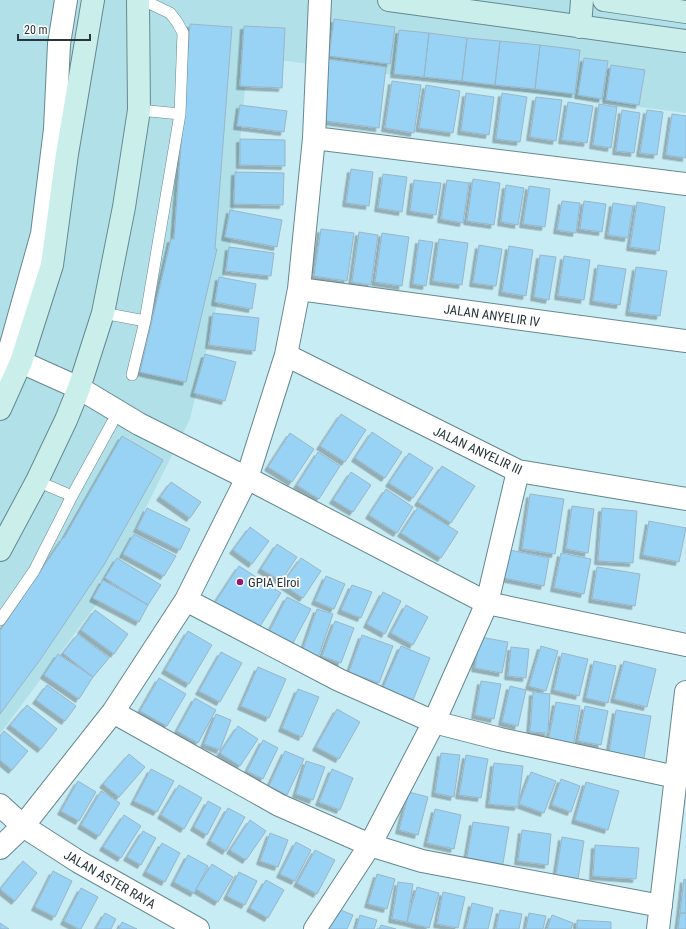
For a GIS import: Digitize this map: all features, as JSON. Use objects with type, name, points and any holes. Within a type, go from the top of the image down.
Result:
[{"type":"street","points":[[59,157],[55,129],[59,44],[66,0]]},
{"type":"street","points":[[0,409],[9,365],[52,266],[59,157],[93,0]]},
{"type":"street","points":[[0,550],[37,481],[66,420],[79,388],[103,313],[124,207],[139,110],[138,0]]},
{"type":"street","points":[[0,848],[23,826],[113,712],[186,600],[247,478],[286,355],[299,289],[314,138],[320,0]]},
{"type":"street","points":[[389,0],[686,41]]},
{"type":"street","points":[[580,27],[582,0]]},
{"type":"street","points":[[604,0],[686,12]]},
{"type":"street","points":[[314,138],[686,184]]},
{"type":"street","name":"JALAN ANYELIR IV","points":[[299,289],[686,341]]},
{"type":"street","name":"JALAN ANYELIR III","points":[[286,355],[518,471],[686,499]]},
{"type":"street","points":[[9,365],[79,388],[140,424],[487,603],[686,645]]},
{"type":"street","points":[[315,929],[370,845],[434,722],[487,603],[518,471]]},
{"type":"street","points":[[186,600],[339,680],[434,722],[500,739],[676,776]]},
{"type":"street","points":[[658,929],[686,692]]},
{"type":"street","points":[[113,712],[279,805],[370,845],[422,861],[661,906]]},
{"type":"street","name":"JALAN ASTER RAYA","points":[[0,805],[23,826],[79,862],[198,929]]},
{"type":"lane","points":[[132,375],[145,321],[180,114],[183,33],[170,13],[143,0]]},
{"type":"lane","points":[[139,110],[180,114]]},
{"type":"lane","points":[[103,313],[145,321]]},
{"type":"lane","points":[[0,620],[34,571],[72,496],[112,423]]},
{"type":"lane","points":[[37,481],[72,496]]},
{"type":"shaded area","points":[[0,0],[686,0],[686,113],[248,56],[230,249],[190,419],[101,598],[0,734]]},
{"type":"building","points":[[334,19],[395,27],[390,64],[329,56]]},
{"type":"building","points":[[190,24],[232,27],[215,249],[217,249],[186,382],[140,372],[171,239],[174,239]]},
{"type":"building","points":[[244,26],[285,28],[282,88],[240,86]]},
{"type":"building","points":[[399,30],[429,33],[424,77],[394,74]]},
{"type":"building","points":[[429,33],[467,38],[462,81],[424,77]]},
{"type":"building","points":[[467,38],[500,41],[495,85],[462,81]]},
{"type":"building","points":[[500,41],[540,45],[535,89],[495,85]]},
{"type":"building","points":[[540,45],[580,50],[575,94],[535,89]]},
{"type":"building","points":[[584,58],[608,61],[602,99],[578,95]]},
{"type":"building","points":[[327,59],[386,67],[379,128],[319,120]]},
{"type":"building","points":[[611,65],[645,70],[639,105],[606,100]]},
{"type":"building","points":[[392,81],[421,85],[414,133],[385,128]]},
{"type":"building","points":[[426,85],[460,91],[453,133],[419,128]]},
{"type":"building","points":[[466,93],[494,97],[489,135],[461,131]]},
{"type":"building","points":[[502,93],[527,97],[520,142],[496,139]]},
{"type":"building","points":[[536,97],[562,100],[556,141],[530,137]]},
{"type":"building","points":[[568,102],[593,106],[587,143],[562,140]]},
{"type":"building","points":[[599,104],[617,107],[611,148],[593,145]]},
{"type":"building","points":[[240,105],[287,111],[284,132],[237,126]]},
{"type":"building","points":[[622,110],[640,113],[634,153],[616,151]]},
{"type":"building","points":[[647,110],[663,112],[657,155],[640,153]]},
{"type":"building","points":[[672,114],[686,116],[686,158],[666,155]]},
{"type":"building","points":[[240,139],[285,140],[285,166],[240,165]]},
{"type":"building","points":[[351,169],[373,172],[369,206],[346,203]]},
{"type":"building","points":[[235,172],[284,173],[283,205],[234,204]]},
{"type":"building","points":[[383,174],[407,177],[402,212],[378,208]]},
{"type":"building","points":[[473,179],[500,183],[494,225],[467,221]]},
{"type":"building","points":[[414,180],[441,183],[436,215],[410,211]]},
{"type":"building","points":[[447,180],[469,183],[463,223],[441,219]]},
{"type":"building","points":[[506,185],[524,188],[518,225],[501,222]]},
{"type":"building","points":[[529,186],[550,189],[545,227],[523,224]]},
{"type":"building","points":[[562,201],[580,203],[576,233],[557,230]]},
{"type":"building","points":[[584,201],[606,204],[602,232],[580,229]]},
{"type":"building","points":[[637,202],[665,207],[659,251],[630,247]]},
{"type":"building","points":[[613,203],[633,206],[628,238],[608,235]]},
{"type":"building","points":[[230,210],[282,220],[277,247],[225,237]]},
{"type":"building","points":[[321,229],[354,233],[347,281],[314,276]]},
{"type":"building","points":[[359,232],[378,235],[371,285],[352,282]]},
{"type":"building","points":[[382,233],[409,237],[402,286],[375,282]]},
{"type":"building","points":[[439,239],[468,243],[462,285],[433,281]]},
{"type":"building","points":[[419,240],[433,242],[426,286],[413,284]]},
{"type":"building","points":[[479,245],[502,249],[496,286],[473,283]]},
{"type":"building","points":[[509,246],[533,250],[526,296],[502,292]]},
{"type":"building","points":[[229,247],[274,253],[271,276],[226,271]]},
{"type":"building","points":[[540,255],[556,257],[549,300],[534,297]]},
{"type":"building","points":[[564,256],[590,260],[584,300],[558,296]]},
{"type":"building","points":[[598,265],[626,269],[620,305],[593,301]]},
{"type":"building","points":[[636,267],[667,271],[660,316],[629,312]]},
{"type":"building","points":[[219,277],[256,284],[252,309],[215,302]]},
{"type":"building","points":[[213,313],[259,318],[255,351],[209,345]]},
{"type":"building","points":[[205,354],[236,362],[225,401],[194,393]]},
{"type":"building","points":[[341,414],[366,430],[345,462],[320,446]]},
{"type":"building","points":[[372,432],[402,452],[385,478],[355,458]]},
{"type":"building","points":[[290,433],[314,449],[292,482],[268,467]]},
{"type":"building","points":[[122,436],[163,460],[104,565],[40,660],[0,714],[0,631],[64,538]]},
{"type":"building","points":[[318,452],[340,466],[319,499],[297,485]]},
{"type":"building","points":[[409,453],[433,468],[413,498],[389,483]]},
{"type":"building","points":[[442,466],[475,486],[451,523],[418,502]]},
{"type":"building","points":[[351,472],[371,485],[353,512],[333,500]]},
{"type":"building","points":[[171,482],[201,502],[190,518],[160,497]]},
{"type":"building","points":[[386,489],[413,507],[397,533],[369,515]]},
{"type":"building","points":[[530,494],[564,499],[555,554],[522,549]]},
{"type":"building","points":[[572,506],[594,509],[588,553],[566,549]]},
{"type":"building","points":[[418,507],[458,532],[441,558],[401,533]]},
{"type":"building","points":[[147,508],[190,529],[180,550],[137,529]]},
{"type":"building","points":[[602,508],[637,511],[633,563],[598,561]]},
{"type":"building","points":[[649,521],[686,528],[679,562],[643,555]]},
{"type":"building","points":[[250,527],[269,541],[252,564],[233,550]]},
{"type":"building","points":[[134,534],[176,556],[164,576],[123,554]]},
{"type":"building","points":[[277,544],[297,557],[281,581],[261,569]]},
{"type":"building","points":[[510,550],[549,558],[544,586],[504,578]]},
{"type":"building","points":[[561,553],[591,559],[584,594],[554,588]]},
{"type":"building","points":[[117,558],[161,585],[148,605],[105,578]]},
{"type":"building","points":[[301,558],[321,571],[303,598],[282,584]]},
{"type":"building","points":[[239,566],[281,593],[257,631],[214,604]]},
{"type":"building","points":[[597,567],[640,574],[635,606],[592,599]]},
{"type":"building","points":[[326,576],[345,584],[334,609],[315,601]]},
{"type":"building","points":[[103,580],[148,605],[139,622],[93,598]]},
{"type":"building","points":[[352,585],[372,592],[361,618],[341,610]]},
{"type":"building","points":[[383,592],[401,601],[385,634],[367,624]]},
{"type":"building","points":[[287,597],[311,609],[292,645],[269,632]]},
{"type":"building","points":[[406,605],[428,617],[413,645],[391,633]]},
{"type":"building","points":[[317,609],[333,614],[318,658],[302,652]]},
{"type":"building","points":[[95,610],[128,634],[114,654],[81,630]]},
{"type":"building","points":[[335,621],[354,628],[341,663],[322,656]]},
{"type":"building","points":[[188,631],[212,645],[189,684],[165,670]]},
{"type":"building","points":[[78,634],[109,658],[93,677],[63,653]]},
{"type":"building","points":[[362,635],[393,646],[379,683],[349,672]]},
{"type":"building","points":[[480,637],[508,642],[502,673],[475,668]]},
{"type":"building","points":[[401,646],[430,658],[413,700],[383,688]]},
{"type":"building","points":[[541,646],[558,651],[546,691],[529,686]]},
{"type":"building","points":[[511,647],[529,649],[526,678],[508,676]]},
{"type":"building","points":[[221,652],[242,663],[220,702],[199,691]]},
{"type":"building","points":[[562,653],[588,659],[579,696],[554,690]]},
{"type":"building","points":[[58,654],[93,677],[79,699],[44,675]]},
{"type":"building","points":[[594,661],[616,666],[608,703],[586,698]]},
{"type":"building","points":[[624,661],[656,669],[647,707],[614,699]]},
{"type":"building","points":[[258,667],[286,679],[269,718],[241,706]]},
{"type":"building","points":[[159,678],[186,694],[167,726],[140,711]]},
{"type":"building","points":[[481,681],[501,684],[494,719],[475,715]]},
{"type":"building","points":[[47,685],[76,706],[65,721],[36,700]]},
{"type":"building","points":[[510,686],[526,690],[518,726],[502,722]]},
{"type":"building","points":[[298,689],[319,697],[302,737],[282,728]]},
{"type":"building","points":[[533,692],[550,694],[548,733],[530,732]]},
{"type":"building","points":[[195,698],[216,710],[198,743],[177,731]]},
{"type":"building","points":[[556,702],[580,706],[573,747],[548,742]]},
{"type":"building","points":[[27,705],[57,729],[41,749],[10,725]]},
{"type":"building","points":[[585,706],[608,711],[601,745],[578,741]]},
{"type":"building","points":[[337,709],[360,722],[339,759],[316,747]]},
{"type":"building","points":[[616,710],[651,716],[644,758],[609,753]]},
{"type":"building","points":[[216,714],[231,720],[220,750],[204,744]]},
{"type":"building","points":[[238,726],[258,739],[240,766],[220,753]]},
{"type":"building","points":[[4,731],[28,751],[12,770],[0,760],[0,736]]},
{"type":"building","points":[[263,740],[278,748],[263,779],[247,771]]},
{"type":"building","points":[[285,751],[304,759],[287,795],[269,786]]},
{"type":"building","points":[[441,753],[460,755],[454,797],[435,793]]},
{"type":"building","points":[[129,754],[145,767],[119,797],[103,784]]},
{"type":"building","points":[[466,755],[488,759],[481,798],[459,795]]},
{"type":"building","points":[[306,761],[325,767],[313,800],[296,794]]},
{"type":"building","points":[[494,763],[523,766],[518,807],[489,804]]},
{"type":"building","points":[[151,769],[174,781],[157,812],[134,801]]},
{"type":"building","points":[[332,769],[353,778],[340,810],[319,802]]},
{"type":"building","points":[[531,772],[556,781],[544,813],[519,804]]},
{"type":"building","points":[[561,779],[580,786],[571,812],[552,805]]},
{"type":"building","points":[[78,781],[96,792],[79,821],[61,811]]},
{"type":"building","points":[[586,782],[619,791],[608,830],[575,820]]},
{"type":"building","points":[[179,785],[202,798],[184,829],[161,815]]},
{"type":"building","points":[[101,791],[120,803],[99,836],[81,825]]},
{"type":"building","points":[[409,792],[428,797],[418,835],[399,830]]},
{"type":"building","points":[[208,801],[221,808],[207,835],[194,827]]},
{"type":"building","points":[[228,808],[245,817],[226,851],[210,841]]},
{"type":"building","points":[[435,809],[461,815],[454,849],[427,843]]},
{"type":"building","points":[[124,815],[141,826],[121,858],[103,847]]},
{"type":"building","points":[[250,820],[266,831],[246,860],[230,850]]},
{"type":"building","points":[[473,822],[509,827],[502,869],[466,863]]},
{"type":"building","points":[[522,830],[551,834],[548,865],[518,861]]},
{"type":"building","points":[[143,831],[156,838],[141,865],[127,857]]},
{"type":"building","points":[[270,833],[288,840],[278,867],[260,861]]},
{"type":"building","points":[[562,837],[584,841],[578,879],[556,875]]},
{"type":"building","points":[[296,842],[311,850],[295,881],[280,874]]},
{"type":"building","points":[[162,843],[180,853],[165,882],[146,872]]},
{"type":"building","points":[[595,845],[639,848],[636,879],[593,876]]},
{"type":"building","points":[[315,850],[335,860],[317,894],[297,883]]},
{"type":"building","points":[[188,855],[208,866],[194,893],[174,882]]},
{"type":"building","points":[[23,861],[37,873],[15,901],[0,889]]},
{"type":"building","points":[[212,864],[233,877],[218,902],[196,889]]},
{"type":"building","points":[[53,871],[72,881],[55,917],[35,907]]},
{"type":"building","points":[[239,872],[257,881],[245,905],[227,896]]},
{"type":"building","points":[[377,874],[395,879],[387,909],[368,904]]},
{"type":"building","points":[[684,879],[686,880],[686,913],[680,913]]},
{"type":"building","points":[[266,880],[284,890],[268,918],[250,908]]},
{"type":"building","points":[[398,882],[413,884],[407,922],[392,919]]},
{"type":"building","points":[[417,887],[439,893],[429,928],[407,922]]},
{"type":"building","points":[[81,888],[98,897],[81,929],[79,929],[64,921]]},
{"type":"building","points":[[443,892],[465,897],[458,928],[437,924]]},
{"type":"building","points":[[472,903],[493,908],[488,929],[466,929]]},
{"type":"building","points":[[336,908],[353,915],[347,929],[328,929]]},
{"type":"building","points":[[500,910],[522,914],[519,929],[496,929]]},
{"type":"building","points":[[105,913],[116,919],[111,929],[96,929]]},
{"type":"building","points":[[529,913],[546,916],[543,929],[526,929]]},
{"type":"building","points":[[680,913],[686,913],[686,929],[678,929]]},
{"type":"building","points":[[360,915],[377,920],[374,929],[356,929]]},
{"type":"building","points":[[552,915],[573,923],[571,929],[547,929]]},
{"type":"building","points":[[577,920],[611,922],[611,929],[577,929]]},
{"type":"building","points":[[122,922],[137,929],[119,929]]},
{"type":"building","points":[[0,923],[9,929],[0,929]]},
{"type":"building","points":[[381,925],[396,929],[379,929]]},
{"type":"place","name":"GPIA Elroi","points":[[240,582]]}]
